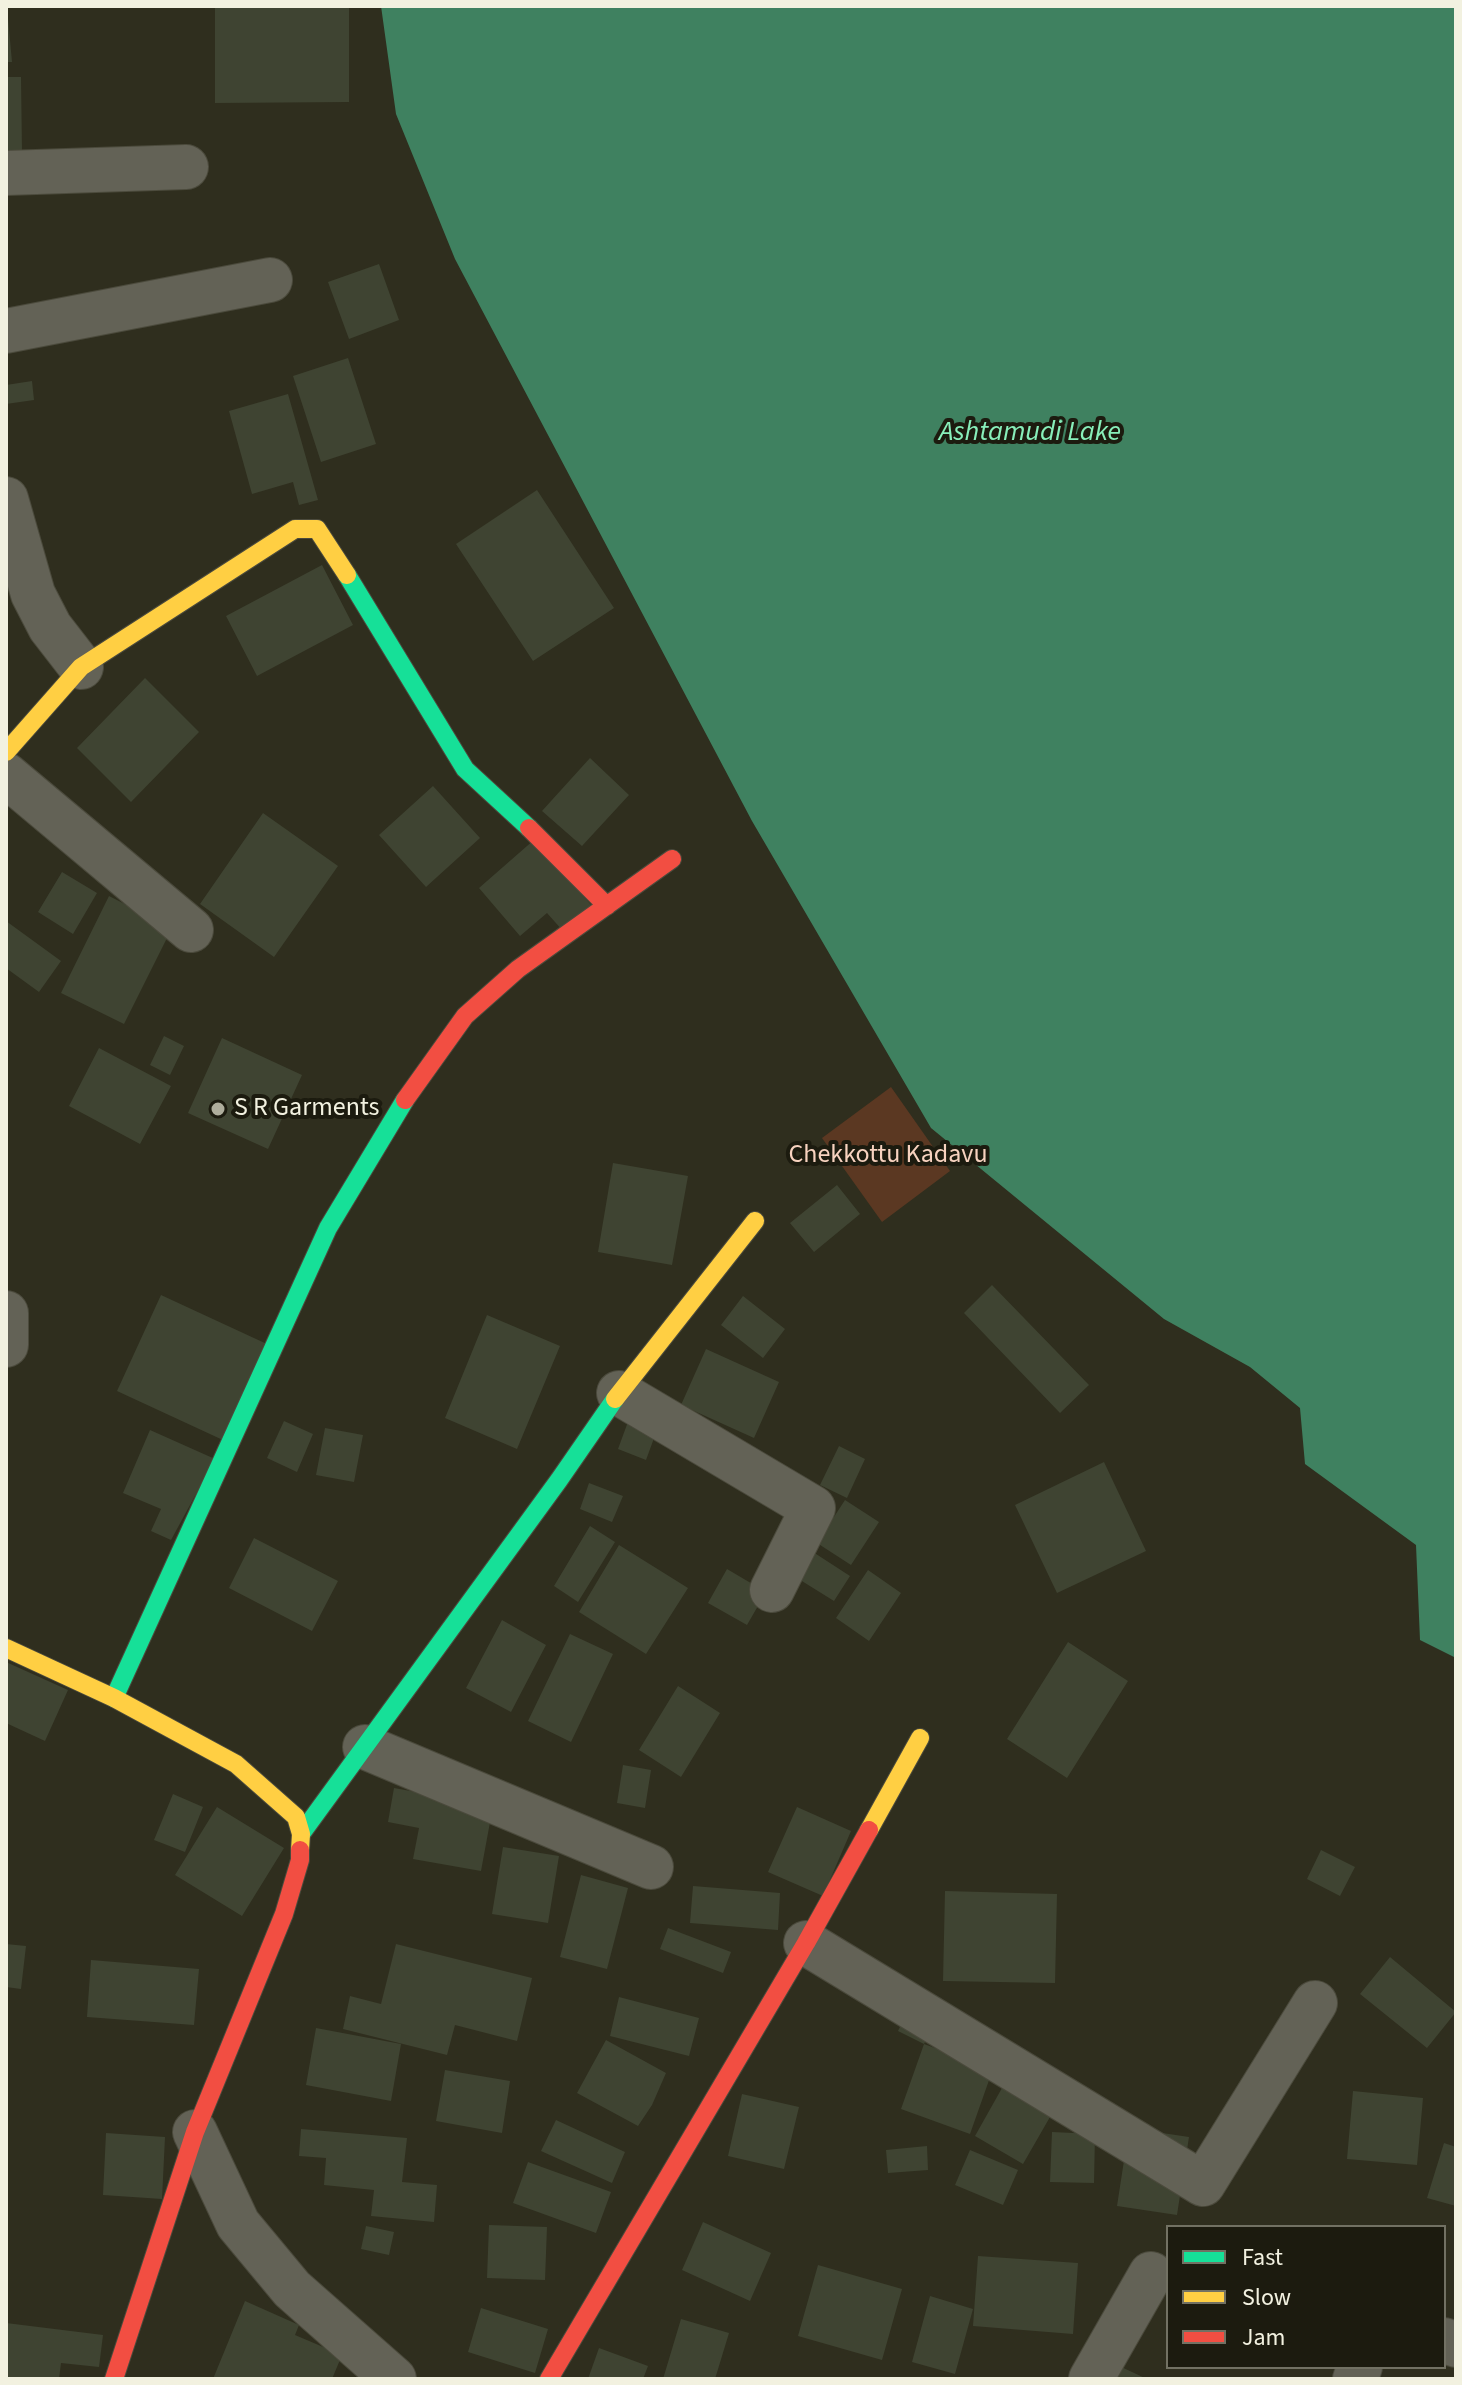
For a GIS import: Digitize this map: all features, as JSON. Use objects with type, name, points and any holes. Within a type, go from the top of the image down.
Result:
[{"type":"street","points":[[6,173],[186,167]]},
{"type":"street","points":[[6,331],[270,280]]},
{"type":"street","points":[[6,499],[33,594],[50,627],[81,667]]},
{"type":"street","points":[[6,752],[81,667],[262,548],[295,529],[317,529],[465,769],[511,810],[607,906]]},
{"type":"street","points":[[6,775],[191,930]]},
{"type":"street","points":[[114,1698],[328,1228],[400,1106],[465,1016],[518,969],[672,859]]},
{"type":"street","points":[[301,1834],[619,1393],[755,1221]]},
{"type":"street","points":[[6,1313],[6,1345]]},
{"type":"street","points":[[619,1393],[813,1508],[772,1590]]},
{"type":"street","points":[[6,1648],[114,1698],[236,1764],[296,1817],[301,1834],[300,1860],[284,1914],[195,2132],[114,2379]]},
{"type":"street","points":[[549,2379],[806,1943],[920,1738]]},
{"type":"street","points":[[365,1747],[651,1867]]},
{"type":"street","points":[[806,1943],[1203,2184],[1315,2003]]},
{"type":"street","points":[[195,2132],[238,2224],[292,2289],[394,2379]]},
{"type":"street","points":[[1091,2379],[1151,2274]]},
{"type":"green space","name":"Chekkottu Kadavu","points":[[891,1087],[950,1171],[882,1222],[822,1138]]},
{"type":"water","name":"Ashtamudi Lake","points":[[381,6],[1456,6],[1456,1658],[1420,1640],[1416,1545],[1305,1464],[1300,1408],[1250,1367],[1164,1319],[931,1128],[752,821],[455,259],[396,114]]},
{"type":"building","points":[[215,8],[349,8],[349,102],[215,103]]},
{"type":"building","points":[[8,18],[12,62],[6,62]]},
{"type":"building","points":[[6,77],[21,77],[22,152],[6,152]]},
{"type":"building","points":[[379,264],[399,320],[349,339],[328,282]]},
{"type":"building","points":[[348,358],[376,444],[321,462],[293,376]]},
{"type":"building","points":[[32,381],[34,400],[6,404],[6,385]]},
{"type":"building","points":[[288,394],[318,500],[299,505],[293,482],[252,494],[229,411]]},
{"type":"building","points":[[537,490],[614,608],[533,661],[456,544]]},
{"type":"building","points":[[322,565],[353,625],[257,676],[226,616]]},
{"type":"building","points":[[145,678],[199,732],[131,802],[77,748]]},
{"type":"building","points":[[590,758],[629,795],[582,846],[542,811]]},
{"type":"building","points":[[433,786],[480,838],[426,887],[379,835]]},
{"type":"building","points":[[263,813],[338,866],[274,957],[200,904]]},
{"type":"building","points":[[535,839],[592,906],[563,931],[547,913],[520,936],[479,888]]},
{"type":"building","points":[[62,872],[97,893],[73,934],[38,912]]},
{"type":"building","points":[[109,896],[172,928],[124,1024],[61,993]]},
{"type":"building","points":[[6,921],[61,961],[39,992],[6,968]]},
{"type":"building","points":[[164,1036],[184,1046],[170,1075],[150,1065]]},
{"type":"building","points":[[222,1038],[302,1075],[268,1149],[188,1113]]},
{"type":"building","points":[[99,1048],[171,1086],[140,1144],[69,1106]]},
{"type":"building","points":[[613,1163],[688,1176],[672,1265],[598,1252]]},
{"type":"building","points":[[837,1185],[860,1214],[814,1252],[790,1223]]},
{"type":"building","points":[[992,1285],[1089,1385],[1060,1413],[964,1313]]},
{"type":"building","points":[[161,1295],[282,1351],[238,1447],[117,1391]]},
{"type":"building","points":[[743,1296],[785,1329],[763,1358],[721,1325]]},
{"type":"building","points":[[487,1315],[560,1346],[517,1449],[445,1418]]},
{"type":"building","points":[[706,1349],[779,1382],[754,1438],[681,1405]]},
{"type":"building","points":[[629,1419],[657,1430],[646,1460],[618,1449]]},
{"type":"building","points":[[284,1421],[313,1434],[297,1472],[267,1458]]},
{"type":"building","points":[[325,1428],[363,1435],[354,1482],[316,1475]]},
{"type":"building","points":[[150,1430],[215,1459],[171,1540],[151,1531],[161,1509],[123,1493]]},
{"type":"building","points":[[839,1446],[865,1459],[847,1498],[820,1485]]},
{"type":"building","points":[[1104,1462],[1146,1551],[1057,1593],[1015,1505]]},
{"type":"building","points":[[589,1483],[623,1496],[612,1522],[580,1509]]},
{"type":"building","points":[[845,1500],[879,1522],[851,1565],[817,1543]]},
{"type":"building","points":[[590,1526],[615,1542],[578,1602],[554,1586]]},
{"type":"building","points":[[254,1538],[338,1581],[312,1631],[229,1588]]},
{"type":"building","points":[[619,1545],[688,1588],[646,1654],[579,1612]]},
{"type":"building","points":[[813,1552],[850,1576],[834,1601],[797,1578]]},
{"type":"building","points":[[727,1569],[766,1592],[747,1625],[708,1603]]},
{"type":"building","points":[[868,1570],[901,1593],[869,1641],[836,1618]]},
{"type":"building","points":[[502,1620],[546,1645],[511,1712],[466,1688]]},
{"type":"building","points":[[570,1634],[613,1654],[571,1742],[528,1721]]},
{"type":"building","points":[[1068,1642],[1128,1681],[1067,1778],[1007,1739]]},
{"type":"building","points":[[6,1662],[68,1690],[45,1741],[6,1723]]},
{"type":"building","points":[[678,1686],[720,1713],[681,1777],[639,1750]]},
{"type":"building","points":[[623,1765],[651,1770],[645,1808],[617,1803]]},
{"type":"building","points":[[394,1788],[493,1806],[481,1871],[413,1859],[419,1828],[388,1822]]},
{"type":"building","points":[[173,1794],[203,1807],[185,1852],[154,1840]]},
{"type":"building","points":[[217,1807],[284,1848],[242,1916],[175,1875]]},
{"type":"building","points":[[797,1807],[851,1831],[823,1896],[768,1872]]},
{"type":"building","points":[[503,1847],[559,1856],[548,1923],[492,1914]]},
{"type":"building","points":[[1321,1850],[1355,1867],[1340,1896],[1307,1879]]},
{"type":"building","points":[[581,1875],[628,1888],[607,1969],[560,1957]]},
{"type":"building","points":[[693,1886],[780,1893],[778,1930],[690,1923]]},
{"type":"building","points":[[945,1891],[1057,1894],[1055,1983],[943,1981]]},
{"type":"building","points":[[668,1928],[731,1952],[723,1973],[660,1949]]},
{"type":"building","points":[[6,1944],[26,1946],[21,1989],[6,1987]]},
{"type":"building","points":[[396,1944],[532,1978],[517,2041],[455,2025],[447,2055],[343,2029],[350,1996],[381,2004]]},
{"type":"building","points":[[1390,1957],[1456,2012],[1427,2048],[1360,1994]]},
{"type":"building","points":[[91,1960],[199,1969],[194,2025],[87,2017]]},
{"type":"building","points":[[619,1997],[699,2018],[689,2056],[610,2036]]},
{"type":"building","points":[[910,2006],[936,2020],[924,2044],[898,2031]]},
{"type":"building","points":[[316,2028],[401,2044],[391,2101],[306,2085]]},
{"type":"building","points":[[606,2040],[666,2073],[652,2105],[638,2126],[577,2093]]},
{"type":"building","points":[[924,2044],[993,2069],[970,2134],[901,2109]]},
{"type":"building","points":[[445,2070],[510,2081],[502,2133],[436,2121]]},
{"type":"building","points":[[1002,2088],[1050,2117],[1023,2164],[975,2136]]},
{"type":"building","points":[[1353,2091],[1423,2098],[1417,2165],[1347,2159]]},
{"type":"building","points":[[742,2094],[799,2107],[784,2169],[728,2156]]},
{"type":"building","points":[[556,2120],[625,2152],[612,2183],[541,2151]]},
{"type":"building","points":[[1129,2128],[1189,2137],[1177,2215],[1117,2206]]},
{"type":"building","points":[[301,2129],[407,2138],[402,2182],[437,2185],[434,2222],[371,2216],[374,2190],[324,2185],[326,2158],[299,2156]]},
{"type":"building","points":[[1052,2132],[1095,2134],[1094,2183],[1050,2182]]},
{"type":"building","points":[[106,2133],[165,2137],[162,2199],[103,2195]]},
{"type":"building","points":[[1444,2143],[1456,2147],[1456,2206],[1427,2198]]},
{"type":"building","points":[[927,2146],[928,2170],[888,2173],[886,2150]]},
{"type":"building","points":[[970,2150],[1018,2170],[1003,2205],[955,2185]]},
{"type":"building","points":[[528,2162],[611,2192],[596,2233],[513,2203]]},
{"type":"building","points":[[703,2222],[771,2253],[750,2301],[682,2270]]},
{"type":"building","points":[[489,2225],[547,2227],[545,2280],[487,2278]]},
{"type":"building","points":[[366,2226],[394,2232],[389,2255],[361,2249]]},
{"type":"building","points":[[978,2256],[1078,2263],[1073,2334],[973,2326]]},
{"type":"building","points":[[818,2265],[902,2289],[882,2360],[798,2336]]},
{"type":"building","points":[[930,2296],[973,2309],[955,2374],[912,2362]]},
{"type":"building","points":[[245,2301],[299,2325],[295,2335],[342,2355],[332,2379],[213,2379]]},
{"type":"building","points":[[481,2308],[548,2329],[535,2373],[468,2352]]},
{"type":"building","points":[[681,2319],[729,2333],[715,2379],[663,2379]]},
{"type":"building","points":[[6,2323],[103,2335],[99,2367],[61,2363],[59,2379],[6,2379]]},
{"type":"building","points":[[599,2348],[648,2366],[643,2379],[588,2379]]},
{"type":"building","points":[[1117,2365],[1147,2379],[1110,2379]]},
{"type":"traffic: fast","points":[[347,575],[465,769],[529,828]]},
{"type":"traffic: fast","points":[[114,1698],[328,1228],[405,1100]]},
{"type":"traffic: fast","points":[[301,1834],[615,1399]]},
{"type":"traffic: slow","points":[[6,752],[81,667],[295,529],[317,529],[347,575]]},
{"type":"traffic: slow","points":[[615,1399],[755,1221]]},
{"type":"traffic: slow","points":[[6,1648],[114,1698],[236,1764],[296,1817],[301,1834],[300,1850]]},
{"type":"traffic: slow","points":[[869,1830],[920,1738]]},
{"type":"traffic: jam","points":[[529,828],[607,906]]},
{"type":"traffic: jam","points":[[405,1100],[465,1016],[518,969],[672,859]]},
{"type":"traffic: jam","points":[[549,2379],[806,1943],[869,1830]]},
{"type":"traffic: jam","points":[[114,2379],[195,2132],[284,1914],[300,1860],[300,1850]]},
{"type":"place","name":"S R Garments","points":[[218,1109]]}]
